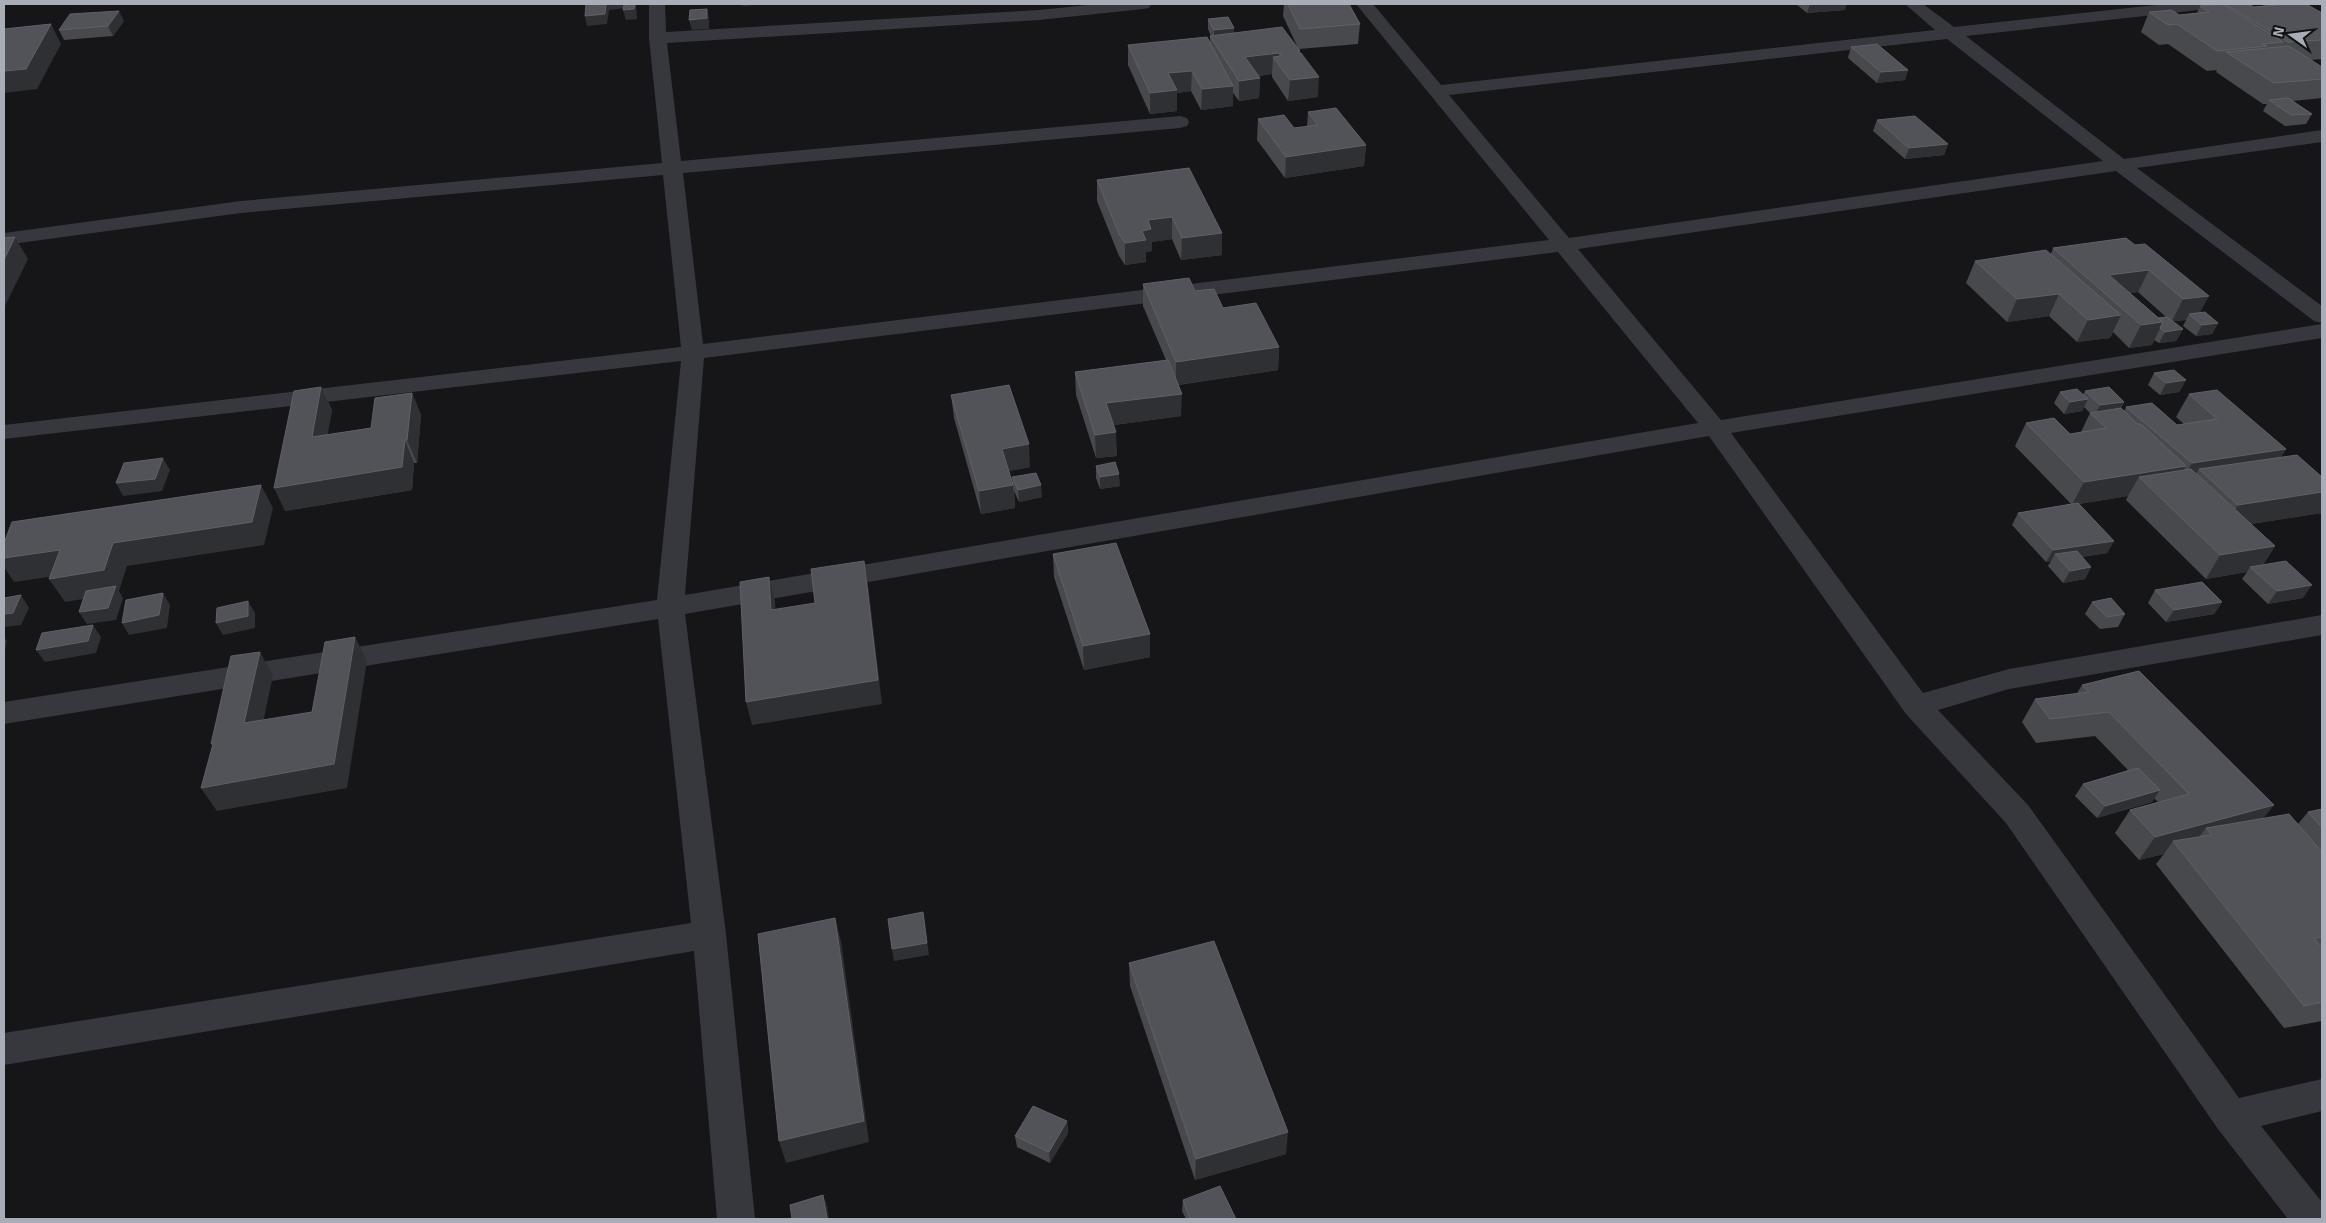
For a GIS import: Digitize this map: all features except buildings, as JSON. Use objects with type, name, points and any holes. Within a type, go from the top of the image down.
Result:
[{"type":"street","points":[[656,4],[692,353],[670,607],[709,934],[736,1219]]},
{"type":"street","points":[[658,38],[1039,14],[1142,4]]},
{"type":"street","points":[[1364,4],[1438,91],[1562,245],[1715,428],[1916,706],[2017,814],[2231,1117],[2312,1219]]},
{"type":"street","points":[[1912,4],[2120,165],[2322,316]]},
{"type":"street","points":[[1438,91],[2207,4]]},
{"type":"street","points":[[4,239],[241,207],[1180,122]]},
{"type":"street","points":[[4,432],[495,377],[1562,245],[2322,136]]},
{"type":"street","points":[[4,713],[670,607],[1715,428],[2322,331]]},
{"type":"street","points":[[1916,706],[2009,679],[2322,625]]},
{"type":"street","points":[[4,1049],[709,934]]},
{"type":"street","points":[[2231,1117],[2322,1095]]}]
